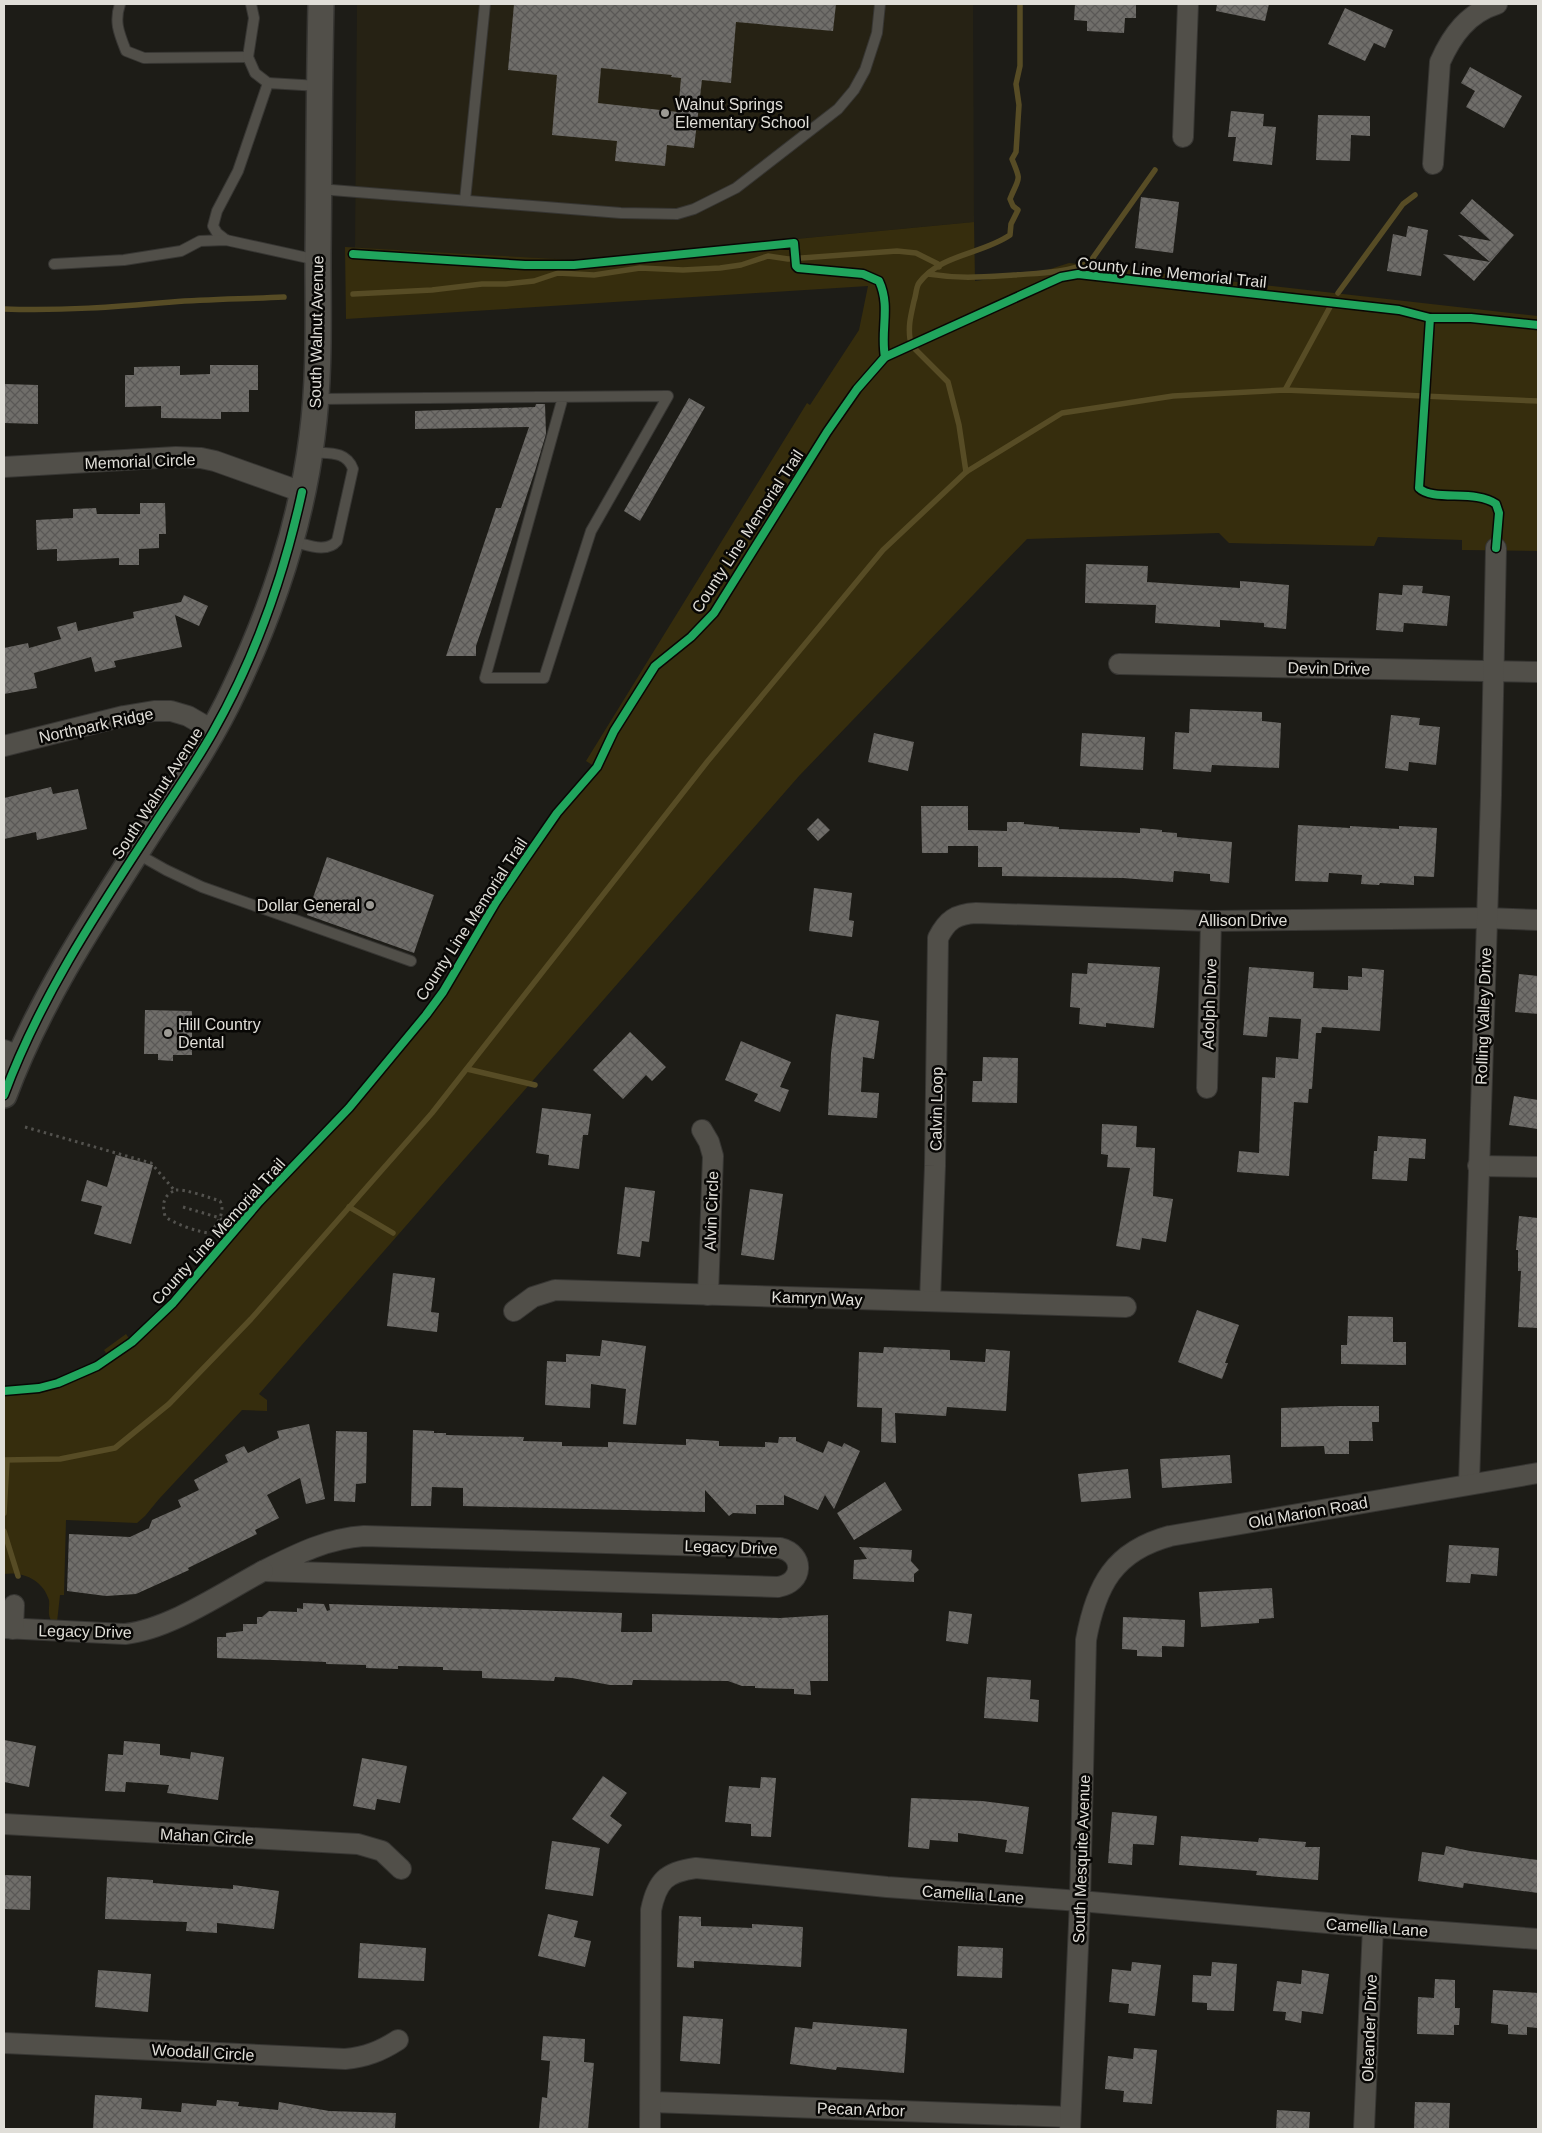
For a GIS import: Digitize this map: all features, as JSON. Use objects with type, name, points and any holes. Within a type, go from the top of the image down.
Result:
[{"type":"street","name":"South Walnut Avenue","points":[[4,1095],[11,1053],[214,731],[236,688],[255,643],[291,541],[310,452],[318,377],[321,4]]},
{"type":"street","points":[[1182,137],[1188,4]]},
{"type":"street","points":[[1433,164],[1440,62],[1445,50],[1463,24],[1475,14],[1497,4]]},
{"type":"street","name":"Memorial Circle","points":[[4,467],[176,457],[201,458],[302,492]]},
{"type":"street","name":"Rolling Valley Drive","points":[[1469,1484],[1496,548]]},
{"type":"street","name":"Devin Drive","points":[[1119,664],[1538,672]]},
{"type":"street","name":"Northpark Ridge","points":[[4,746],[124,716],[154,711],[171,711],[188,716],[214,731]]},
{"type":"street","name":"Allison Drive","points":[[949,920],[956,916],[976,912],[1211,921],[1486,918],[1538,920]]},
{"type":"street","name":"Calvin Loop","points":[[930,1301],[935,1166],[938,938],[949,920]]},
{"type":"street","name":"Adolph Drive","points":[[1207,1088],[1211,921]]},
{"type":"street","name":"Alvin Circle","points":[[702,1130],[709,1142],[713,1156],[708,1295]]},
{"type":"street","points":[[1478,1166],[1538,1168]]},
{"type":"street","name":"Kamryn Way","points":[[514,1311],[533,1297],[555,1290],[1126,1307]]},
{"type":"street","name":"Old Marion Road","points":[[1099,1590],[1114,1568],[1125,1557],[1138,1547],[1153,1540],[1538,1473]]},
{"type":"street","name":"Legacy Drive","points":[[14,1605],[8,1628],[124,1634],[151,1630],[263,1571],[296,1555],[347,1537],[364,1536],[780,1548],[793,1554],[797,1560],[798,1568],[792,1581],[786,1586],[778,1587],[263,1571]]},
{"type":"street","name":"South Mesquite Avenue","points":[[1070,2123],[1080,1901],[1085,1658],[1092,1608],[1099,1590]]},
{"type":"street","name":"Mahan Circle","points":[[4,1824],[358,1844],[382,1851],[401,1869]]},
{"type":"street","name":"Camellia Lane","points":[[650,2129],[651,1910],[657,1890],[663,1880],[672,1873],[696,1868],[887,1887],[1080,1901],[1373,1927],[1538,1938]]},
{"type":"street","name":"Oleander Drive","points":[[1364,2129],[1373,1927]]},
{"type":"street","name":"Woodall Circle","points":[[4,2043],[345,2059],[362,2058],[375,2054],[398,2040]]},
{"type":"street","name":"Pecan Arbor","points":[[651,2102],[1070,2123]]},
{"type":"lane","points":[[120,4],[116,15],[118,32],[126,51],[144,58],[248,57]]},
{"type":"lane","points":[[251,4],[254,18],[248,57],[255,73],[268,84],[319,86]]},
{"type":"lane","points":[[465,200],[485,4]]},
{"type":"lane","points":[[319,189],[587,211],[677,214],[713,201],[736,188],[838,109],[854,90],[866,70],[877,33],[880,4]]},
{"type":"lane","points":[[226,240],[216,233],[213,226],[217,211],[238,171],[268,84]]},
{"type":"lane","points":[[54,264],[124,260],[181,251],[200,241],[226,240],[318,260]]},
{"type":"lane","points":[[316,399],[668,396],[591,531],[544,678],[485,678],[563,397]]},
{"type":"lane","points":[[291,541],[325,548],[332,546],[337,541],[353,469],[350,460],[342,455],[310,452]]},
{"type":"lane","points":[[136,853],[202,887],[411,961]]},
{"type":"path","points":[[25,1127],[151,1163],[175,1190]]},
{"type":"path","points":[[175,1190],[191,1194],[201,1194],[209,1199],[219,1200],[223,1209],[219,1218],[208,1234],[168,1220],[163,1210],[164,1202],[168,1194],[175,1190]]},
{"type":"path","points":[[183,1207],[219,1218],[233,1232]]},
{"type":"shaded area","name":"Walnut Springs Elementary School","points":[[357,4],[973,4],[974,222],[574,260],[355,248]]},
{"type":"shaded area","points":[[974,222],[975,281],[1041,272],[1069,263],[1538,316],[1538,551],[1462,550],[1462,540],[1378,537],[1374,546],[1229,543],[1219,533],[1027,539],[799,776],[259,1394],[267,1400],[267,1411],[242,1410],[137,1523],[66,1520],[64,1595],[60,1595],[57,1622],[51,1620],[49,1600],[37,1582],[18,1574],[4,1574],[4,1387],[46,1382],[71,1374],[108,1356],[104,1350],[126,1334],[130,1340],[170,1302],[260,1197],[346,1106],[388,1057],[440,989],[494,899],[554,811],[594,766],[586,761],[807,403],[810,405],[859,330],[868,286],[346,319],[345,247],[574,260]]},
{"type":"building","points":[[514,4],[836,4],[833,31],[736,22],[731,83],[702,80],[694,148],[667,145],[665,166],[615,161],[617,141],[552,135],[557,75],[508,70]],"holes":[[[601,68],[672,75],[671,77],[681,78],[678,112],[598,103]]]},
{"type":"building","points":[[1075,4],[1136,4],[1136,18],[1125,18],[1124,33],[1087,31],[1087,21],[1074,20]]},
{"type":"building","points":[[1217,4],[1269,4],[1265,21],[1216,11]]},
{"type":"building","points":[[1345,8],[1393,30],[1385,48],[1374,43],[1365,61],[1328,44]]},
{"type":"building","points":[[1470,67],[1522,96],[1504,128],[1466,107],[1475,91],[1461,83]]},
{"type":"building","points":[[1231,111],[1264,114],[1263,126],[1276,127],[1272,165],[1233,161],[1236,137],[1228,137]]},
{"type":"building","points":[[1318,115],[1370,116],[1370,136],[1351,135],[1350,161],[1316,160]]},
{"type":"building","points":[[1141,197],[1179,202],[1173,253],[1135,248]]},
{"type":"building","points":[[1472,199],[1514,235],[1474,281],[1443,254],[1490,262],[1458,235],[1491,241],[1460,213]]},
{"type":"building","points":[[1408,226],[1428,230],[1421,276],[1387,271],[1393,234],[1406,237]]},
{"type":"building","points":[[210,365],[258,365],[258,390],[249,390],[249,412],[221,412],[221,419],[161,418],[161,406],[125,407],[125,375],[134,375],[134,367],[180,366],[180,375],[210,374]]},
{"type":"building","points":[[4,384],[38,385],[38,424],[4,423]]},
{"type":"building","points":[[689,398],[705,407],[640,521],[624,511]]},
{"type":"building","points":[[536,404],[545,404],[546,434],[476,646],[476,656],[446,656],[496,508],[501,508],[529,427],[415,429],[415,411],[535,407]]},
{"type":"building","points":[[140,503],[165,503],[166,534],[159,534],[159,548],[139,549],[139,565],[119,565],[119,558],[57,561],[57,549],[37,550],[36,520],[73,518],[73,509],[96,508],[97,514],[140,514]]},
{"type":"building","points":[[1086,564],[1148,566],[1147,582],[1240,588],[1240,581],[1289,585],[1286,629],[1264,627],[1264,623],[1220,620],[1220,627],[1155,623],[1156,605],[1085,603]]},
{"type":"building","points":[[1403,585],[1423,586],[1422,593],[1450,596],[1447,626],[1404,623],[1403,632],[1376,630],[1379,593],[1402,595]]},
{"type":"building","points":[[184,595],[208,606],[199,626],[175,615],[182,647],[114,661],[116,667],[95,672],[91,657],[34,673],[37,688],[4,694],[4,648],[28,643],[29,648],[61,639],[57,627],[76,622],[78,631],[134,618],[133,612],[181,602]]},
{"type":"building","points":[[1190,709],[1262,712],[1262,721],[1281,723],[1279,768],[1212,765],[1211,772],[1173,769],[1175,732],[1189,733]]},
{"type":"building","points":[[1391,715],[1420,718],[1419,725],[1440,727],[1436,765],[1409,762],[1408,771],[1385,768]]},
{"type":"building","points":[[874,733],[914,742],[908,771],[868,762]]},
{"type":"building","points":[[1082,733],[1145,737],[1143,770],[1080,766]]},
{"type":"building","points":[[51,787],[53,794],[78,789],[87,829],[37,840],[36,832],[4,839],[4,798]]},
{"type":"building","points":[[921,806],[968,806],[968,830],[1007,831],[1007,822],[1024,822],[1024,824],[1059,827],[1059,829],[1140,833],[1140,828],[1162,830],[1162,832],[1177,833],[1177,837],[1232,842],[1229,883],[1210,881],[1210,874],[1174,871],[1173,882],[1123,878],[1002,876],[1002,867],[978,867],[978,846],[948,846],[948,853],[922,853]]},
{"type":"building","points":[[818,818],[830,830],[818,841],[807,829]]},
{"type":"building","points":[[1298,825],[1350,828],[1350,826],[1399,829],[1399,826],[1437,828],[1434,877],[1414,876],[1414,885],[1361,884],[1362,875],[1329,873],[1328,882],[1295,881]]},
{"type":"building","name":"Dollar General","points":[[327,857],[434,895],[414,953],[307,915]]},
{"type":"building","points":[[814,888],[852,893],[849,920],[854,921],[852,937],[809,931]]},
{"type":"building","points":[[1088,963],[1160,967],[1154,1028],[1106,1023],[1106,1027],[1079,1024],[1080,1008],[1070,1007],[1072,973],[1087,974]]},
{"type":"building","points":[[1249,967],[1314,972],[1313,988],[1348,990],[1348,976],[1362,977],[1362,968],[1384,970],[1380,1031],[1322,1027],[1321,1033],[1316,1033],[1312,1089],[1309,1089],[1308,1103],[1294,1102],[1289,1176],[1237,1172],[1239,1151],[1259,1153],[1262,1077],[1275,1078],[1276,1057],[1298,1059],[1301,1019],[1269,1017],[1267,1037],[1243,1035]]},
{"type":"building","points":[[1519,974],[1538,976],[1538,1014],[1515,1012]]},
{"type":"building","name":"Hill Country Dental","points":[[145,1010],[192,1011],[192,1055],[173,1055],[173,1061],[158,1060],[158,1054],[144,1054]]},
{"type":"building","points":[[836,1014],[879,1021],[874,1059],[863,1057],[861,1092],[879,1093],[877,1118],[828,1115],[831,1053]]},
{"type":"building","points":[[630,1032],[666,1067],[652,1081],[646,1075],[623,1099],[593,1070]]},
{"type":"building","points":[[741,1041],[791,1062],[780,1087],[789,1090],[780,1112],[754,1101],[758,1094],[725,1080]]},
{"type":"building","points":[[983,1057],[1018,1058],[1017,1103],[972,1102],[973,1081],[982,1081]]},
{"type":"building","points":[[1514,1096],[1538,1100],[1538,1129],[1509,1125]]},
{"type":"building","points":[[542,1108],[591,1114],[588,1135],[583,1135],[579,1169],[548,1165],[549,1155],[536,1153]]},
{"type":"building","points":[[1102,1124],[1137,1126],[1136,1147],[1155,1148],[1153,1196],[1173,1199],[1166,1242],[1142,1238],[1140,1250],[1116,1246],[1130,1168],[1107,1167],[1108,1155],[1101,1154]]},
{"type":"building","points":[[1378,1136],[1426,1139],[1425,1159],[1409,1158],[1407,1181],[1372,1179],[1374,1151],[1377,1151]]},
{"type":"building","points":[[116,1155],[153,1165],[131,1244],[94,1234],[102,1206],[81,1201],[87,1180],[107,1187]]},
{"type":"building","points":[[625,1187],[655,1191],[649,1242],[642,1241],[640,1257],[617,1254]]},
{"type":"building","points":[[750,1189],[783,1194],[774,1260],[741,1255]]},
{"type":"building","points":[[1519,1216],[1538,1218],[1538,1328],[1518,1327],[1521,1271],[1518,1271],[1518,1250],[1516,1250]]},
{"type":"building","points":[[393,1273],[435,1278],[431,1312],[439,1313],[437,1332],[387,1326]]},
{"type":"building","points":[[1197,1310],[1239,1325],[1225,1363],[1228,1363],[1222,1379],[1178,1362]]},
{"type":"building","points":[[1348,1316],[1393,1317],[1393,1342],[1406,1342],[1406,1365],[1341,1364],[1341,1345],[1347,1345]]},
{"type":"building","points":[[602,1340],[646,1346],[636,1425],[623,1424],[626,1389],[591,1384],[590,1408],[545,1405],[547,1361],[566,1362],[566,1354],[600,1356]]},
{"type":"building","points":[[884,1347],[950,1350],[950,1360],[985,1362],[986,1349],[1010,1351],[1006,1411],[947,1407],[946,1416],[895,1413],[896,1443],[881,1442],[882,1408],[857,1407],[859,1352],[883,1353]]},
{"type":"building","points":[[1379,1406],[1379,1422],[1372,1422],[1373,1441],[1349,1441],[1349,1454],[1325,1454],[1324,1446],[1281,1447],[1281,1408]]},
{"type":"building","points":[[309,1424],[325,1499],[306,1504],[300,1478],[267,1495],[279,1518],[255,1530],[257,1534],[188,1568],[189,1570],[136,1594],[106,1596],[67,1591],[69,1534],[130,1537],[149,1528],[152,1520],[181,1507],[178,1500],[199,1490],[194,1480],[228,1462],[225,1455],[244,1446],[248,1453],[279,1438],[277,1431]]},
{"type":"building","points":[[413,1430],[434,1431],[434,1433],[446,1433],[446,1435],[524,1437],[523,1441],[562,1442],[562,1446],[608,1447],[608,1442],[686,1445],[686,1439],[719,1441],[719,1446],[765,1447],[765,1442],[778,1443],[779,1437],[796,1437],[796,1441],[823,1453],[828,1441],[842,1447],[844,1443],[860,1451],[834,1509],[825,1495],[818,1510],[784,1495],[784,1505],[756,1505],[756,1514],[733,1513],[729,1516],[705,1490],[705,1512],[463,1506],[463,1488],[432,1487],[431,1506],[411,1506]]},
{"type":"building","points":[[336,1431],[367,1432],[366,1483],[356,1484],[355,1502],[334,1501]]},
{"type":"building","points":[[1230,1455],[1232,1483],[1162,1488],[1160,1459]]},
{"type":"building","points":[[1128,1469],[1131,1498],[1081,1502],[1078,1474]]},
{"type":"building","points":[[885,1482],[902,1510],[854,1540],[837,1513]]},
{"type":"building","points":[[1449,1545],[1499,1548],[1497,1576],[1471,1574],[1470,1583],[1446,1582]]},
{"type":"building","points":[[859,1547],[912,1550],[911,1561],[919,1570],[914,1574],[914,1582],[853,1579],[854,1560],[867,1559]]},
{"type":"building","points":[[1272,1588],[1274,1618],[1259,1619],[1259,1623],[1201,1627],[1199,1592]]},
{"type":"building","points":[[303,1603],[324,1604],[327,1611],[330,1610],[329,1604],[622,1613],[621,1632],[652,1632],[652,1614],[780,1618],[828,1615],[828,1681],[810,1681],[811,1695],[794,1694],[794,1689],[755,1688],[755,1686],[742,1686],[728,1681],[633,1680],[632,1685],[610,1685],[555,1677],[554,1681],[482,1678],[482,1671],[443,1670],[443,1667],[398,1666],[398,1669],[366,1668],[366,1665],[326,1664],[326,1662],[217,1658],[217,1637],[226,1637],[226,1633],[243,1631],[243,1624],[257,1624],[257,1617],[262,1617],[269,1611],[297,1612],[297,1608],[303,1609]]},
{"type":"building","points":[[949,1611],[972,1614],[968,1644],[946,1641]]},
{"type":"building","points":[[1123,1617],[1185,1620],[1184,1647],[1162,1646],[1162,1657],[1137,1656],[1137,1650],[1122,1649]]},
{"type":"building","points":[[987,1677],[1031,1680],[1030,1699],[1039,1700],[1038,1722],[984,1718]]},
{"type":"building","points":[[4,1740],[36,1746],[29,1787],[4,1782]]},
{"type":"building","points":[[124,1741],[160,1744],[160,1755],[190,1759],[191,1752],[224,1757],[218,1800],[167,1793],[169,1785],[126,1782],[125,1792],[105,1791],[108,1754],[123,1755]]},
{"type":"building","points":[[362,1758],[407,1766],[400,1803],[377,1799],[375,1810],[353,1806]]},
{"type":"building","points":[[603,1776],[627,1793],[610,1816],[622,1825],[608,1844],[572,1819]]},
{"type":"building","points":[[761,1777],[776,1778],[771,1837],[751,1836],[751,1824],[725,1822],[729,1786],[760,1788]]},
{"type":"building","points":[[911,1798],[982,1801],[1029,1807],[1023,1854],[1005,1852],[1007,1840],[958,1833],[958,1842],[930,1840],[929,1849],[908,1847]]},
{"type":"building","points":[[1112,1812],[1157,1816],[1154,1845],[1133,1844],[1132,1865],[1108,1863]]},
{"type":"building","points":[[1181,1836],[1258,1842],[1259,1838],[1306,1842],[1305,1847],[1320,1847],[1318,1880],[1256,1875],[1257,1871],[1179,1865]]},
{"type":"building","points":[[552,1841],[600,1848],[593,1896],[545,1889]]},
{"type":"building","points":[[1446,1846],[1538,1860],[1538,1893],[1464,1883],[1463,1888],[1418,1881],[1422,1852],[1444,1855]]},
{"type":"building","points":[[4,1875],[31,1876],[30,1910],[4,1909]]},
{"type":"building","points":[[107,1877],[153,1880],[153,1883],[233,1889],[233,1885],[279,1891],[274,1929],[217,1923],[217,1933],[186,1931],[187,1922],[105,1919]]},
{"type":"building","points":[[548,1914],[578,1921],[574,1937],[591,1941],[585,1967],[538,1956]]},
{"type":"building","points":[[679,1916],[701,1917],[701,1926],[752,1928],[752,1924],[803,1927],[801,1967],[694,1961],[694,1968],[677,1967]]},
{"type":"building","points":[[360,1943],[426,1948],[424,1981],[358,1978]]},
{"type":"building","points":[[958,1946],[1003,1948],[1002,1978],[957,1976]]},
{"type":"building","points":[[1132,1962],[1161,1965],[1155,2016],[1128,2013],[1129,2004],[1109,2002],[1112,1969],[1131,1971]]},
{"type":"building","points":[[1212,1962],[1237,1964],[1234,2011],[1207,2010],[1207,2003],[1192,2002],[1193,1975],[1211,1976]]},
{"type":"building","points":[[98,1970],[151,1974],[148,2012],[95,2007]]},
{"type":"building","points":[[1302,1970],[1329,1974],[1323,2014],[1302,2011],[1301,2023],[1285,2020],[1286,2012],[1273,2011],[1277,1981],[1301,1984]]},
{"type":"building","points":[[1435,1979],[1455,1980],[1455,2008],[1460,2008],[1459,2025],[1454,2025],[1454,2035],[1417,2034],[1418,1997],[1434,1998]]},
{"type":"building","points":[[1493,1990],[1538,1993],[1538,2028],[1527,2027],[1527,2035],[1508,2034],[1508,2025],[1491,2023]]},
{"type":"building","points":[[683,2016],[723,2019],[720,2064],[680,2061]]},
{"type":"building","points":[[813,2022],[907,2029],[904,2073],[837,2067],[836,2070],[790,2064],[795,2027],[812,2029]]},
{"type":"building","points":[[543,2036],[585,2039],[584,2062],[594,2063],[588,2129],[539,2129],[542,2097],[547,2098],[550,2061],[541,2060]]},
{"type":"building","points":[[1134,2048],[1157,2050],[1152,2104],[1123,2102],[1124,2091],[1105,2089],[1108,2056],[1133,2059]]},
{"type":"building","points":[[95,2095],[142,2098],[141,2109],[181,2112],[182,2103],[216,2106],[217,2100],[239,2102],[238,2106],[278,2110],[279,2102],[329,2111],[396,2113],[395,2129],[93,2129]]},
{"type":"building","points":[[1415,2102],[1450,2103],[1449,2128],[1414,2129]]},
{"type":"building","points":[[1277,2110],[1310,2112],[1309,2129],[1276,2129]]},
{"type":"waterway","points":[[910,339],[910,320],[917,287],[928,273],[950,260],[1010,235],[1011,224],[1018,210],[1013,206],[1010,199],[1018,179],[1012,159],[1016,152],[1019,105],[1016,84],[1020,66],[1020,4]]},
{"type":"waterway","points":[[928,274],[950,277],[1033,274],[1053,272],[1081,266],[1090,262],[1155,170]]},
{"type":"waterway","points":[[1338,293],[1403,204],[1415,195]]},
{"type":"waterway","points":[[353,294],[432,290],[482,284],[506,284],[534,281],[558,273],[594,275],[640,268],[683,270],[720,268],[741,265],[768,256],[788,259],[897,251],[916,253],[938,264],[939,267]]},
{"type":"waterway","points":[[4,309],[88,308],[284,297]]},
{"type":"waterway","points":[[1285,390],[1330,307]]},
{"type":"waterway","points":[[914,348],[948,382],[959,425],[966,472]]},
{"type":"waterway","points":[[4,1460],[60,1459],[115,1448],[169,1404],[251,1319],[432,1113],[707,762],[883,550],[966,472],[1062,413],[1173,396],[1285,390],[1538,401]]},
{"type":"waterway","points":[[467,1069],[535,1085]]},
{"type":"waterway","points":[[349,1207],[393,1233]]},
{"type":"waterway","points":[[4,1513],[7,1461]]},
{"type":"waterway","points":[[4,1531],[18,1576]]},
{"type":"cycle path","points":[[353,254],[525,265],[574,265],[794,243],[796,266],[798,268],[863,274],[879,281],[885,309],[885,357]]},
{"type":"cycle path","name":"County Line Memorial Trail","points":[[4,1391],[39,1388],[58,1383],[97,1366],[132,1342],[173,1303],[259,1202],[349,1108],[443,992],[496,902],[521,865],[557,813],[597,767],[614,731],[655,666],[691,637],[714,613],[827,432],[857,389],[885,357],[1061,277],[1078,274],[1399,310],[1430,318],[1471,318],[1538,325]]},
{"type":"cycle path","points":[[1430,318],[1419,488],[1434,494],[1478,497],[1496,504],[1499,513],[1496,548]]},
{"type":"cycle path","points":[[4,1095],[18,1060],[51,992],[109,894],[198,757],[228,704],[255,645],[277,585],[302,492]]},
{"type":"place","name":"Walnut Springs Elementary School","points":[[665,113]]},
{"type":"place","name":"Dollar General","points":[[370,905]]},
{"type":"place","name":"Hill Country Dental","points":[[168,1033]]}]
